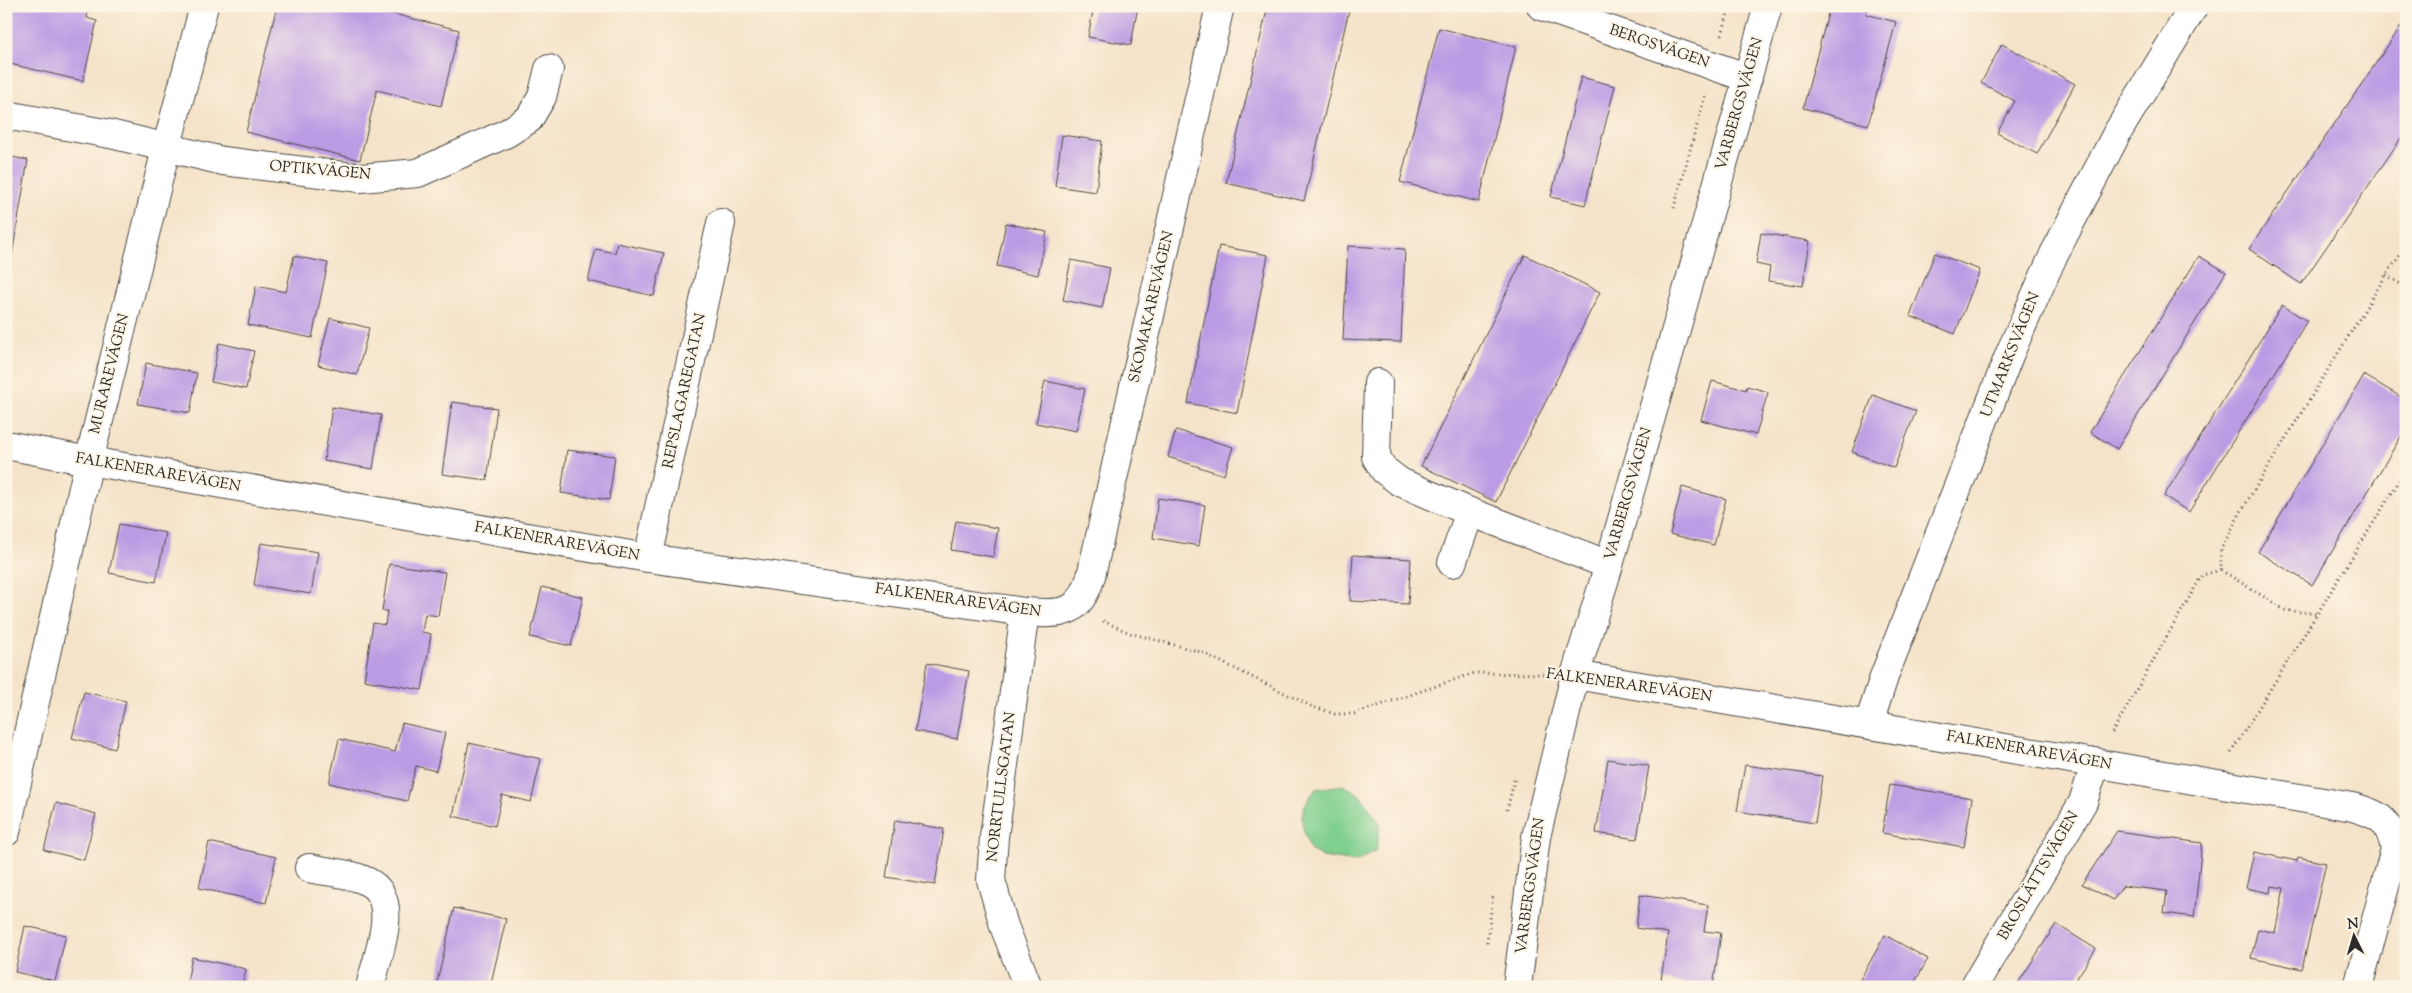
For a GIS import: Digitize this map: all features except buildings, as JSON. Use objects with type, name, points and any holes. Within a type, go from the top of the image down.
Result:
[{"type":"street","name":"MURAREVÄGEN","points":[[6,832],[89,461],[166,149],[204,6]]},
{"type":"street","name":"SKOMAKAREVÄGEN","points":[[1077,605],[1086,592],[1091,576],[1220,6]]},
{"type":"street","name":"BERGSVÄGEN","points":[[1541,6],[1748,78]]},
{"type":"street","name":"VARBERGSVÄGEN","points":[[1517,987],[1536,837],[1575,675],[1609,565],[1768,6]]},
{"type":"street","name":"UTMARKSVÄGEN","points":[[1869,723],[1886,674],[2010,353],[2054,254],[2117,133],[2194,6]]},
{"type":"street","name":"OPTIKVÄGEN","points":[[6,115],[110,134],[166,149],[223,161],[361,178],[418,173],[507,133],[529,119],[542,98],[549,70]]},
{"type":"street","name":"REPSLAGAREGATAN","points":[[648,558],[721,223]]},
{"type":"street","points":[[1378,382],[1376,457],[1384,470],[1400,482],[1470,512],[1609,565]]},
{"type":"street","name":"FALKENERAREVÄGEN","points":[[6,445],[648,558],[1025,612],[1063,612],[1077,605]]},
{"type":"street","points":[[1452,564],[1470,512]]},
{"type":"street","name":"NORRTULLSGATAN","points":[[1025,612],[994,837],[991,880],[1004,926],[1028,987]]},
{"type":"street","name":"FALKENERAREVÄGEN","points":[[1575,675],[2213,782],[2353,807],[2377,814],[2391,830],[2395,849],[2358,987]]},
{"type":"street","name":"BROSLÄTTSVÄGEN","points":[[1974,987],[2083,802],[2096,762]]},
{"type":"street","points":[[309,868],[365,880],[379,889],[386,904],[386,918],[370,987]]},
{"type":"path","points":[[2221,570],[2221,549],[2243,508],[2386,275],[2406,247]]},
{"type":"path","points":[[2386,275],[2406,287]]},
{"type":"path","points":[[2213,782],[2406,470]]},
{"type":"path","points":[[2096,762],[2202,575],[2221,570],[2285,610],[2317,614]]},
{"type":"path","name":"FALKENERAREVÄGEN","points":[[1077,605],[1095,618],[1130,633],[1201,652],[1311,706],[1335,714],[1354,714],[1474,673],[1575,675]]},
{"type":"green space","points":[[1343,785],[1359,794],[1380,824],[1376,850],[1356,862],[1323,857],[1310,850],[1304,832],[1303,812],[1305,805],[1316,789]]}]
